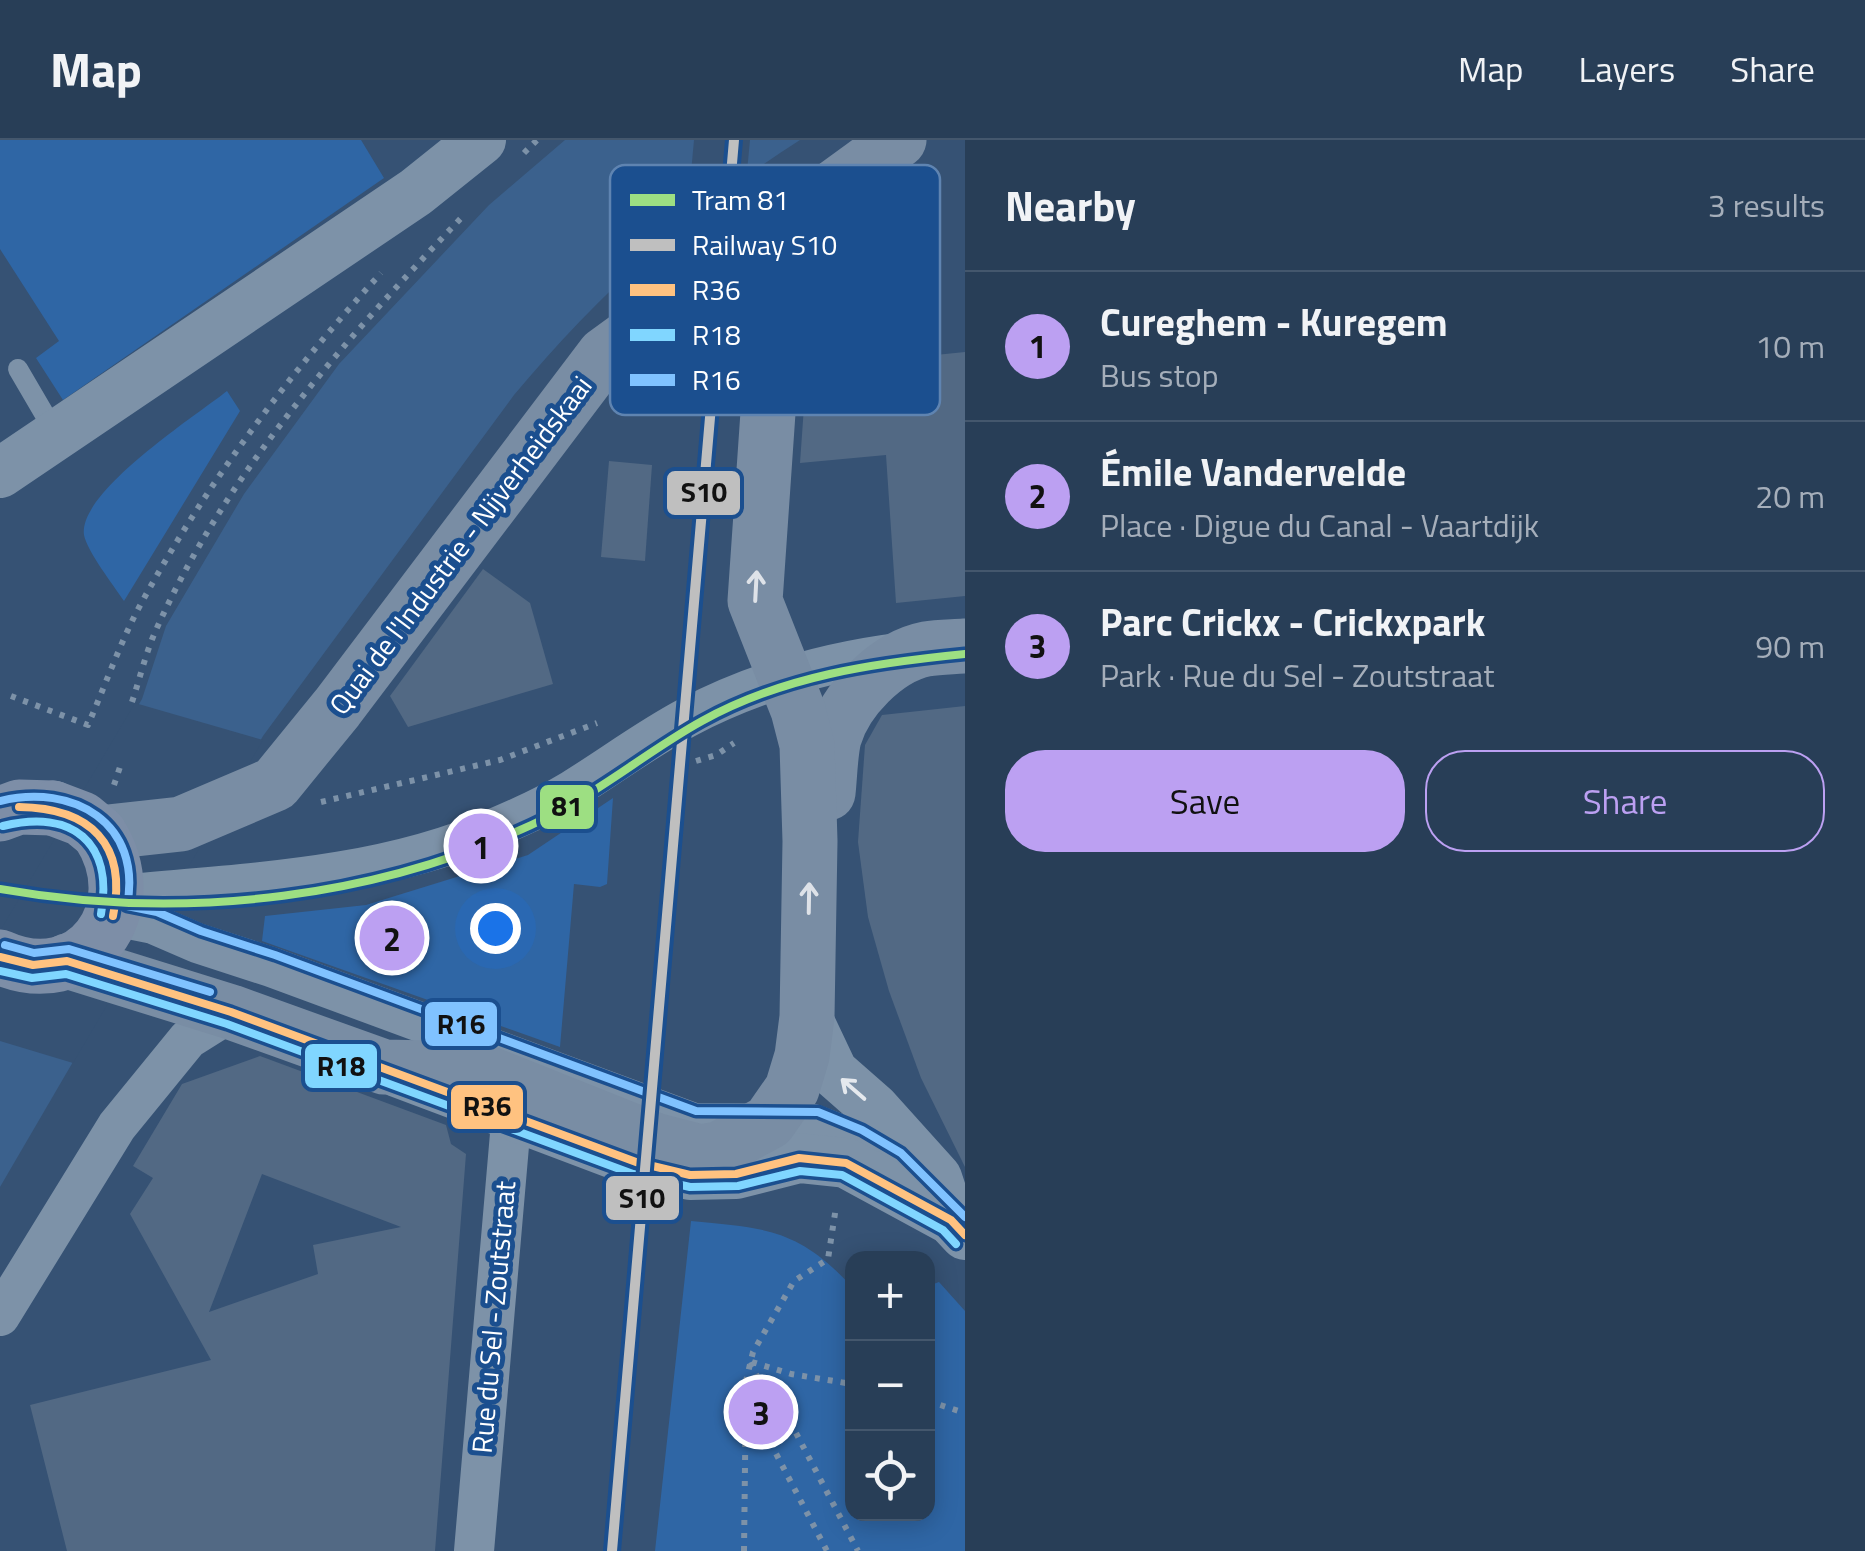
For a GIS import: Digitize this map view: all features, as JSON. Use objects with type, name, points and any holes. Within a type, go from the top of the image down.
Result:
[{"type":"main road","name":"Quai de l'Industrie - Nijverheidskaai","points":[[863,165],[898,140]]},
{"type":"main road","name":"Quai de l'Industrie - Nijverheidskaai","points":[[292,795],[338,708],[610,351]]},
{"type":"main road","points":[[67,961],[232,1012],[384,1068],[477,1069],[526,1104],[701,1152],[719,1149],[770,1122],[792,1089],[802,1056],[807,1017],[810,841],[808,745],[755,602],[768,415]]},
{"type":"main road","points":[[810,841],[826,815],[833,741],[844,715],[868,683],[900,660],[944,648]]},
{"type":"main road","points":[[34,810],[181,824],[225,804],[292,795]]},
{"type":"main road","points":[[0,957],[23,966],[67,961],[86,951],[128,912],[111,852],[34,810]]},
{"type":"street","points":[[0,472],[416,192],[500,149]]},
{"type":"street","points":[[128,912],[174,890],[366,866],[494,828],[569,792],[686,718],[784,678],[835,663],[944,648]]},
{"type":"street","points":[[128,912],[198,943],[694,1123],[813,1124],[857,1141],[894,1163],[958,1228]]},
{"type":"street","points":[[0,1316],[117,1126],[188,1039],[232,1012]]},
{"type":"street","points":[[807,1017],[833,1072],[874,1108],[937,1178],[958,1228]]},
{"type":"street","points":[[526,1104],[636,1162],[690,1175],[736,1174],[799,1158],[846,1163],[958,1228]]},
{"type":"street","name":"Rue du Sel - Zoutstraat","points":[[474,1551],[506,1163],[526,1104]]},
{"type":"lane","points":[[18,370],[56,434]]},
{"type":"path","points":[[500,149],[536,140]]},
{"type":"path","points":[[132,702],[155,632],[197,549],[246,472],[384,299],[466,213]]},
{"type":"path","points":[[10,696],[88,725],[134,617],[180,534],[226,463],[314,347],[387,266]]},
{"type":"path","points":[[292,795],[366,789],[500,760],[603,720]]},
{"type":"path","points":[[744,1551],[744,1431],[746,1381],[751,1362],[794,1282],[828,1259],[838,1198]]},
{"type":"path","points":[[751,1362],[791,1374],[845,1383]]},
{"type":"path","points":[[751,1362],[780,1431]]},
{"type":"path","points":[[935,1403],[965,1413]]},
{"type":"path","points":[[780,1431],[772,1446],[827,1551]]},
{"type":"path","points":[[780,1431],[796,1433],[858,1551]]},
{"type":"shaded area","points":[[0,140],[361,140],[384,178],[63,400],[36,358],[59,341],[0,249]]},
{"type":"shaded area","points":[[565,140],[800,140],[762,165],[610,165],[610,291],[514,395],[263,736],[0,1187],[0,941],[142,699],[166,626],[244,494],[339,364],[489,205]]},
{"type":"shaded area","points":[[227,391],[240,411],[124,601],[86,542],[87,518],[118,477]]},
{"type":"shaded area","points":[[613,798],[607,884],[574,884],[560,1047],[262,941],[265,916],[366,905],[528,855]]},
{"type":"shaded area","points":[[691,1221],[780,1235],[815,1253],[845,1280],[845,1521],[935,1521],[935,1283],[939,1282],[965,1311],[965,1551],[655,1551]]},
{"type":"pier","points":[[694,140],[750,140],[748,165],[692,165]]},
{"type":"pier","points":[[135,703],[263,740],[73,1063],[0,1041],[0,931]]},
{"type":"building","points":[[965,352],[965,596],[896,603],[886,455],[800,463],[803,415],[940,415],[940,355]]},
{"type":"building","points":[[609,461],[652,465],[645,561],[601,557]]},
{"type":"building","points":[[483,569],[530,603],[553,684],[408,727],[390,696]]},
{"type":"building","points":[[965,706],[965,1167],[921,1078],[889,991],[868,917],[858,842],[865,745],[882,715]]},
{"type":"building","points":[[260,1056],[446,1125],[451,1144],[466,1154],[435,1551],[67,1551],[30,1405],[211,1360],[130,1214],[153,1178],[133,1166],[182,1084]],"holes":[[[262,1174],[401,1227],[313,1245],[318,1274],[209,1312]]]},
{"type":"tram line","name":"81","points":[[0,889],[70,899],[212,902],[354,884],[490,843],[554,814],[702,721],[764,693],[863,667],[965,654]]},
{"type":"rail line","name":"S10","points":[[732,165],[734,140]]},
{"type":"rail line","name":"S10","points":[[612,1551],[710,415]]},
{"type":"transit line","name":"R16","points":[[0,801],[53,798],[76,804],[97,816],[113,832],[124,852],[129,877],[127,906],[157,912],[696,1111],[818,1112],[862,1130],[901,1153],[965,1217]]},
{"type":"transit line","name":"R36","points":[[19,807],[66,814],[98,835],[109,850],[115,869],[113,916]]},
{"type":"transit line","name":"R18","points":[[3,826],[49,822],[68,827],[83,837],[101,867],[101,914]]},
{"type":"transit line","name":"R16","points":[[5,945],[34,953],[69,949],[210,992]]},
{"type":"transit line","name":"R36","points":[[0,957],[33,965],[67,961],[231,1012],[636,1162],[690,1175],[736,1174],[799,1158],[846,1163],[951,1220],[965,1235]]},
{"type":"transit line","name":"R18","points":[[0,971],[32,978],[66,974],[227,1024],[633,1174],[690,1187],[738,1186],[800,1171],[842,1175],[943,1230],[956,1244]]},
{"type":"place","name":"Cureghem - Kuregem","points":[[481,846]]},
{"type":"place","name":"Émile Vandervelde","points":[[392,938]]},
{"type":"place","name":"Parc Crickx - Crickxpark","points":[[761,1412]]}]
